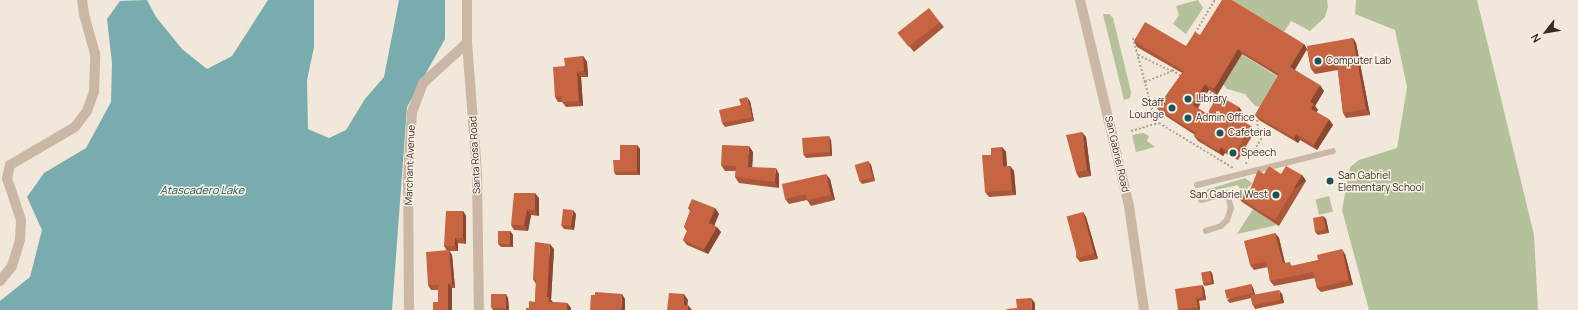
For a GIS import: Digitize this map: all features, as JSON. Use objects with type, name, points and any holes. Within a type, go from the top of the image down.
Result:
[{"type":"street","points":[[0,281],[12,266],[20,240],[22,220],[7,178],[10,165],[74,127],[88,111],[94,92],[95,54],[84,14],[82,0]]},
{"type":"street","name":"Santa Rosa Road","points":[[467,0],[467,43],[477,173],[479,310]]},
{"type":"street","name":"San Gabriel Road","points":[[1080,0],[1129,206],[1144,310]]},
{"type":"street","name":"Marchant Avenue","points":[[409,310],[408,177],[412,112],[423,83],[467,43]]},
{"type":"lane","points":[[1197,185],[1333,151]]},
{"type":"lane","points":[[1201,200],[1227,193],[1231,208],[1227,220],[1222,226],[1206,231]]},
{"type":"path","points":[[1192,38],[1215,0]]},
{"type":"path","points":[[1134,38],[1156,124]]},
{"type":"path","points":[[1138,55],[1186,78]]},
{"type":"path","points":[[1145,82],[1172,71],[1176,64]]},
{"type":"path","points":[[1199,86],[1219,98]]},
{"type":"path","points":[[1244,168],[1262,137],[1258,130],[1257,118]]},
{"type":"path","points":[[1132,131],[1159,123],[1235,170],[1239,169]]},
{"type":"path","points":[[1243,199],[1255,182]]},
{"type":"green space","points":[[1198,0],[1203,8],[1186,34],[1173,24],[1179,15],[1176,6]]},
{"type":"green space","points":[[1232,0],[1327,0],[1328,7],[1325,17],[1310,31],[1291,21],[1284,32]]},
{"type":"green space","points":[[1356,0],[1477,0],[1534,235],[1538,310],[1369,310],[1342,210],[1350,167],[1359,160],[1397,148],[1407,87],[1395,30],[1355,14]]},
{"type":"green space","points":[[1103,14],[1109,14],[1113,18],[1131,92],[1130,98],[1124,100]]},
{"type":"green space","points":[[1241,54],[1280,78],[1262,107],[1255,106],[1245,94],[1227,89],[1223,84]]},
{"type":"green space","points":[[1143,133],[1149,136],[1147,141],[1155,147],[1136,152],[1132,135]]},
{"type":"green space","points":[[1245,178],[1252,183],[1243,197],[1238,185],[1207,192],[1206,190]]},
{"type":"green space","points":[[1329,196],[1333,212],[1319,215],[1315,199]]},
{"type":"green space","points":[[1253,209],[1277,225],[1237,234]]},
{"type":"water","name":"Atascadero Lake","points":[[147,0],[156,17],[182,49],[207,69],[232,56],[268,0],[314,0],[314,47],[307,80],[308,129],[329,138],[346,130],[365,99],[384,77],[399,0],[445,0],[445,39],[407,107],[392,310],[0,310],[0,301],[30,277],[42,230],[27,197],[44,173],[86,148],[111,102],[112,63],[107,19],[120,1]]},
{"type":"building","points":[[1222,0],[1232,0],[1304,44],[1290,67],[1320,85],[1310,102],[1314,104],[1311,109],[1329,119],[1314,145],[1296,134],[1294,138],[1255,115],[1279,74],[1238,49],[1214,89],[1205,84],[1193,105],[1207,114],[1218,95],[1239,107],[1234,116],[1251,126],[1234,155],[1221,147],[1219,151],[1194,136],[1196,133],[1157,108],[1184,71],[1134,41],[1145,22],[1186,46],[1195,32],[1200,35]]},
{"type":"building","points":[[929,8],[940,22],[909,47],[897,33]]},
{"type":"building","points":[[1353,38],[1366,109],[1343,113],[1337,64],[1311,69],[1307,46]]},
{"type":"building","points":[[583,56],[584,71],[577,72],[579,101],[562,102],[562,96],[555,97],[553,67],[565,66],[564,58]]},
{"type":"building","points":[[747,97],[752,117],[722,123],[719,110],[741,105],[739,99]]},
{"type":"building","points":[[1082,132],[1087,170],[1076,172],[1066,135]]},
{"type":"building","points":[[829,136],[830,152],[803,154],[802,138]]},
{"type":"building","points":[[620,145],[637,145],[637,171],[614,172],[613,160],[620,160]]},
{"type":"building","points":[[722,145],[749,146],[748,167],[776,168],[775,182],[735,177],[736,166],[721,165]]},
{"type":"building","points":[[1002,147],[1003,166],[1010,166],[1012,190],[985,192],[982,155],[991,155],[991,148]]},
{"type":"building","points":[[868,161],[873,177],[860,181],[855,165]]},
{"type":"building","name":"San Gabriel West","points":[[1269,166],[1281,174],[1286,166],[1302,175],[1275,220],[1238,197],[1248,195],[1258,170],[1264,174]]},
{"type":"building","points":[[826,174],[831,195],[807,200],[806,194],[785,199],[782,184]]},
{"type":"building","points":[[514,193],[535,193],[535,210],[527,210],[524,225],[511,225]]},
{"type":"building","points":[[692,199],[715,208],[709,223],[717,227],[704,249],[683,240],[688,229],[684,227],[691,209],[688,208]]},
{"type":"building","points":[[563,209],[573,210],[571,226],[561,225]]},
{"type":"building","points":[[446,211],[463,211],[463,238],[455,238],[455,246],[444,246]]},
{"type":"building","points":[[1083,212],[1094,254],[1078,258],[1067,216]]},
{"type":"building","points":[[1323,216],[1326,229],[1315,232],[1313,218]]},
{"type":"building","points":[[498,231],[510,231],[510,244],[498,244]]},
{"type":"building","points":[[1275,233],[1283,263],[1290,262],[1291,266],[1318,260],[1317,255],[1342,249],[1349,280],[1317,288],[1313,272],[1270,281],[1266,261],[1250,265],[1244,241]]},
{"type":"building","points":[[535,242],[550,244],[547,297],[549,297],[549,302],[567,303],[567,310],[526,310],[526,308],[529,308],[529,301],[535,302],[536,280],[533,279]]},
{"type":"building","points":[[449,250],[452,283],[448,284],[448,310],[433,310],[433,302],[438,302],[438,285],[428,285],[426,252]]},
{"type":"building","points":[[1210,271],[1212,282],[1203,283],[1201,273]]},
{"type":"building","points":[[1251,284],[1253,293],[1227,299],[1225,290]]},
{"type":"building","points":[[1202,285],[1203,297],[1196,298],[1198,307],[1178,310],[1175,289]]},
{"type":"building","points":[[1279,290],[1281,300],[1252,305],[1251,296]]},
{"type":"building","points":[[595,292],[622,294],[621,310],[590,310],[591,295],[595,295]]},
{"type":"building","points":[[669,293],[684,294],[684,305],[688,305],[688,310],[667,310]]},
{"type":"building","points":[[491,294],[506,294],[506,308],[491,308]]},
{"type":"building","points":[[1031,298],[1032,310],[1006,309],[1017,308],[1016,299]]},
{"type":"place","name":"Computer Lab","points":[[1318,61]]},
{"type":"place","name":"Library","points":[[1188,99]]},
{"type":"place","name":"Staff Lounge","points":[[1172,108]]},
{"type":"place","name":"Admin Office","points":[[1188,118]]},
{"type":"place","name":"Cafeteria","points":[[1220,133]]},
{"type":"place","name":"Speech","points":[[1233,153]]},
{"type":"place","name":"San Gabriel Elementary School","points":[[1330,181]]},
{"type":"place","name":"San Gabriel West","points":[[1276,195]]}]
